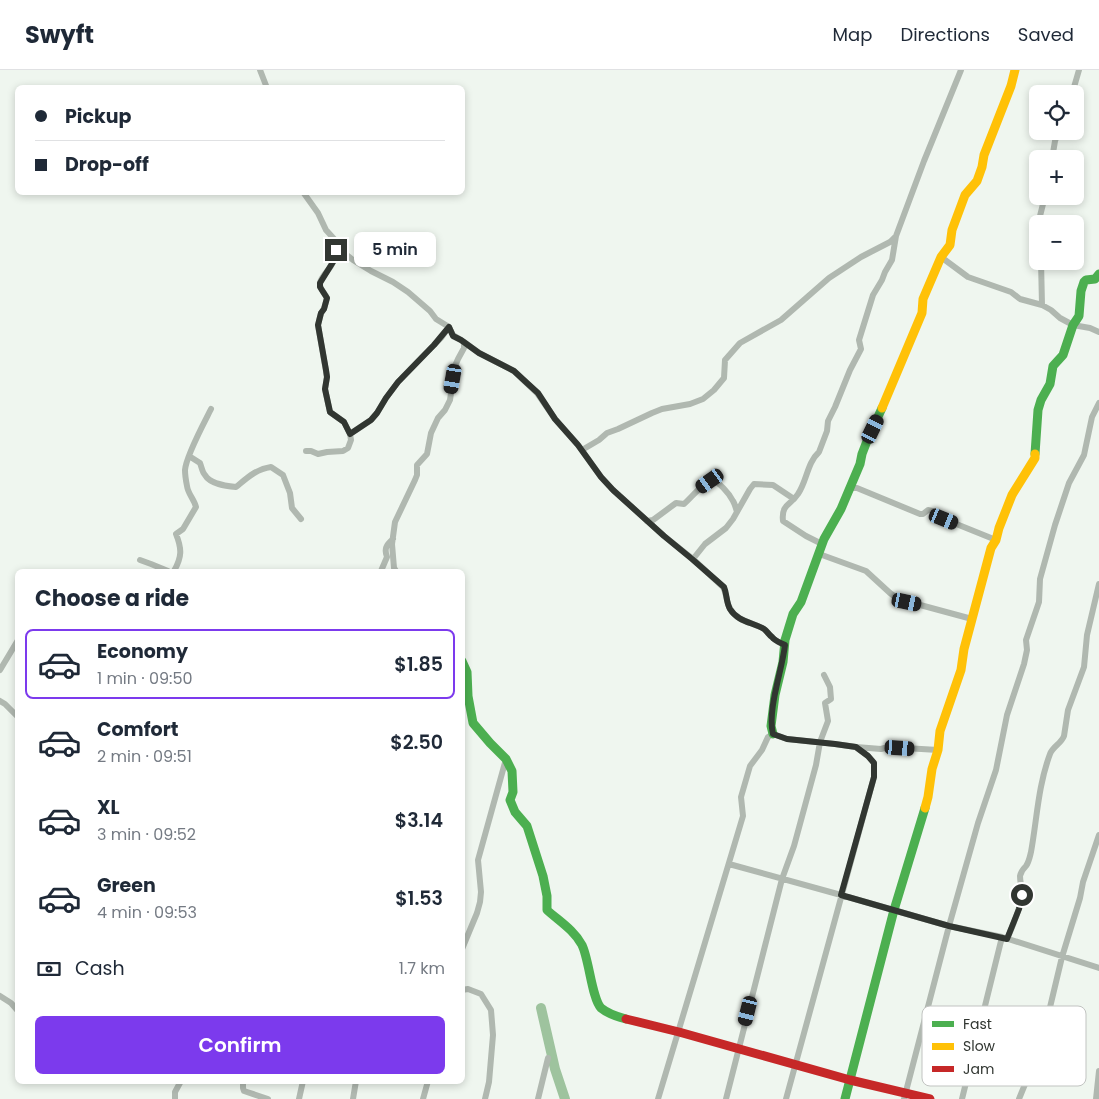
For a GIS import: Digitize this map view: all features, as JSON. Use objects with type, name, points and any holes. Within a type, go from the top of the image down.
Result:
[{"type":"street","points":[[260,70],[266,85]]},
{"type":"street","points":[[961,70],[896,236],[892,260],[872,295],[859,340],[861,349],[828,421],[827,431],[819,452],[817,452],[811,463],[798,494],[786,506],[783,512],[783,521],[820,548],[822,555],[866,571],[898,599],[972,619]]},
{"type":"street","points":[[773,734],[771,726],[775,695],[783,662],[785,640],[792,614],[801,602],[820,548],[841,509],[860,464],[867,441],[900,368],[922,313],[923,299],[941,257],[950,245],[952,230],[965,195],[977,181],[1015,70]]},
{"type":"street","points":[[1075,85],[1079,70]]},
{"type":"street","points":[[305,195],[318,212],[326,230],[336,240],[339,247],[353,260],[371,272],[393,282],[408,292],[430,311],[436,319],[449,327],[453,336],[479,353],[514,371],[538,393],[555,419],[613,490],[724,587],[725,598],[735,616],[763,628],[772,638],[785,645]]},
{"type":"street","points":[[582,450],[607,433],[652,413],[703,399],[722,382],[725,360],[740,344],[781,320],[829,278],[861,257],[890,242],[896,236]]},
{"type":"street","points":[[306,451],[318,454],[343,451],[348,448],[351,440],[344,422],[331,414],[329,410],[325,389],[327,377],[318,325],[327,298],[320,287],[320,283],[331,267],[334,254],[339,247]]},
{"type":"street","points":[[941,257],[968,277],[1011,292],[1020,299],[1042,305],[1073,325],[1090,328],[1099,332]]},
{"type":"street","points":[[1041,270],[1042,305]]},
{"type":"street","points":[[845,1099],[894,910],[928,797],[940,731],[958,678],[991,548],[996,540],[1012,495],[1034,458],[1038,410],[1050,384],[1053,366],[1066,350],[1066,342],[1079,316],[1081,291],[1084,281],[1095,279],[1099,274]]},
{"type":"street","points":[[350,434],[371,420],[398,382],[432,348],[449,327]]},
{"type":"street","points":[[396,569],[393,553],[395,522],[417,475],[417,465],[427,454],[431,433],[450,400],[455,366],[464,348],[464,342]]},
{"type":"street","points":[[928,1006],[978,823],[996,770],[1007,715],[1027,650],[1026,640],[1039,602],[1040,579],[1055,525],[1069,483],[1084,455],[1092,417],[1099,403]]},
{"type":"street","points":[[175,569],[181,550],[176,534],[183,529],[196,507],[186,483],[185,469],[211,409]]},
{"type":"street","points":[[190,456],[200,464],[203,474],[208,480],[228,486],[236,487],[262,468],[271,467],[283,475],[290,493],[292,508],[300,519]]},
{"type":"street","points":[[647,521],[653,520],[676,503],[684,504],[701,487],[714,480],[726,490],[734,501],[737,512]]},
{"type":"street","points":[[692,559],[705,544],[726,528],[754,484],[773,485],[794,499]]},
{"type":"street","points":[[850,488],[857,488],[920,514],[928,510],[936,511],[944,519],[996,540]]},
{"type":"street","points":[[382,569],[387,556],[386,547],[393,539]]},
{"type":"street","points":[[140,560],[163,569]]},
{"type":"street","points":[[987,1006],[1005,938],[1019,909],[1022,895],[1021,874],[1028,863],[1031,853],[1039,794],[1051,752],[1064,736],[1068,710],[1084,667],[1088,635],[1096,612],[1099,584]]},
{"type":"street","points":[[0,670],[15,645]]},
{"type":"street","points":[[465,666],[468,672],[468,696],[473,722],[506,759],[512,771],[514,778],[513,792],[510,800],[515,812],[527,826],[548,896],[547,910],[561,921],[583,946],[600,1008],[619,1017],[795,1064],[904,1096],[930,1099]]},
{"type":"street","points":[[726,1099],[782,879],[798,835],[820,742],[828,721],[825,703],[831,699],[830,687],[824,675]]},
{"type":"street","points":[[0,701],[15,714]]},
{"type":"street","points":[[773,734],[787,739],[856,747],[881,749],[888,746],[938,750]]},
{"type":"street","points":[[658,1099],[743,816],[741,797],[750,766],[762,750],[768,737],[773,734]]},
{"type":"street","points":[[786,1099],[874,777],[874,763],[856,747]]},
{"type":"street","points":[[465,941],[480,902],[478,860],[506,759]]},
{"type":"street","points":[[1050,1006],[1083,882],[1099,835]]},
{"type":"street","points":[[729,864],[949,926],[1005,938],[1099,968]]},
{"type":"street","points":[[465,990],[481,994],[491,1010],[493,1035],[489,1082],[485,1099]]},
{"type":"street","points":[[0,996],[15,1008]]},
{"type":"street","points":[[904,1096],[922,1028]]},
{"type":"street","points":[[538,1099],[548,1058]]},
{"type":"street","points":[[1095,1099],[1099,1071]]},
{"type":"street","points":[[175,1099],[175,1092],[179,1084]]},
{"type":"street","points":[[243,1084],[244,1091],[268,1099]]},
{"type":"street","points":[[299,1099],[302,1084]]},
{"type":"street","points":[[353,1099],[356,1084]]},
{"type":"street","points":[[423,1099],[427,1084]]},
{"type":"street","points":[[962,1099],[965,1086]]},
{"type":"street","points":[[1018,1099],[1024,1086]]},
{"type":"waterway","points":[[541,1008],[555,1069],[565,1099]]},
{"type":"traffic: fast","points":[[1035,454],[1038,410],[1050,384],[1053,366],[1063,355],[1073,325],[1079,316],[1081,291],[1084,282],[1095,279],[1099,274]]},
{"type":"traffic: fast","points":[[773,734],[771,726],[775,695],[783,662],[785,640],[793,614],[801,602],[824,539],[841,509],[882,408]]},
{"type":"traffic: fast","points":[[465,668],[473,723],[506,759],[512,771],[513,792],[510,800],[515,812],[527,826],[543,876],[547,896],[547,910],[571,930],[582,945],[595,996],[601,1008],[606,1012],[626,1019]]},
{"type":"traffic: fast","points":[[845,1099],[894,910],[925,808]]},
{"type":"traffic: slow","points":[[882,408],[922,313],[923,299],[941,257],[950,245],[952,230],[965,195],[977,181],[984,155],[1011,86],[1015,70]]},
{"type":"traffic: slow","points":[[925,808],[932,769],[938,750],[940,731],[961,670],[964,649],[991,548],[996,540],[1012,495],[1035,458],[1035,454]]},
{"type":"traffic: jam","points":[[626,1019],[850,1080],[930,1099]]},
{"type":"route","points":[[336,250],[331,267],[320,283],[320,287],[327,298],[318,325],[327,377],[325,389],[329,410],[331,414],[344,422],[350,434],[371,420],[398,382],[441,338],[449,327],[453,336],[479,353],[514,371],[538,393],[555,419],[613,490],[724,587],[725,598],[735,616],[763,628],[772,638],[785,645],[775,695],[771,726],[773,734],[787,739],[856,747],[874,763],[874,777],[841,895],[949,926],[1007,939],[1019,909],[1022,895]]}]
